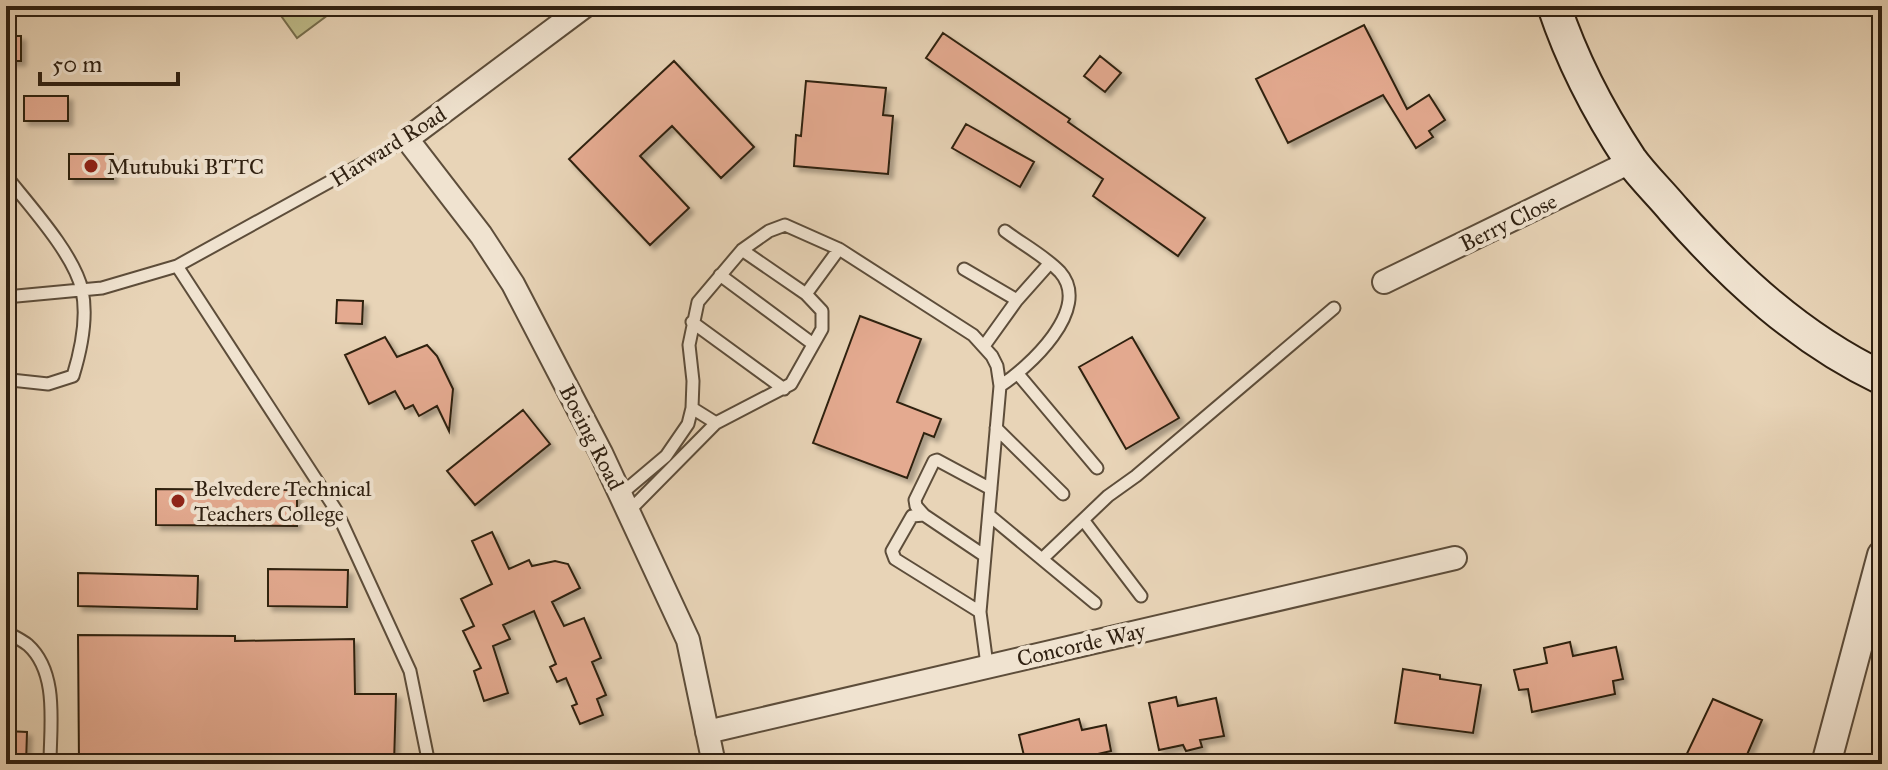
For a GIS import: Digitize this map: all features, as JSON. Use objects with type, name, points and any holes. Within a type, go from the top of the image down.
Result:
[{"type":"main road","points":[[1554,6],[1577,66],[1632,161],[1718,260],[1759,296],[1824,345],[1882,378]]},
{"type":"street","name":"Harward Road","points":[[407,139],[585,6]]},
{"type":"street","name":"Boeing Road","points":[[407,139],[481,235],[513,284],[625,502],[688,640],[714,764]]},
{"type":"street","name":"Berry Close","points":[[1384,282],[1632,161]]},
{"type":"street","points":[[1826,764],[1882,555]]},
{"type":"street","name":"Concorde Way","points":[[707,732],[1455,558]]},
{"type":"lane","name":"Harward Road","points":[[6,297],[102,288],[177,266],[407,139]]},
{"type":"lane","points":[[6,176],[66,255],[82,290],[82,345],[73,376],[48,384],[11,380],[6,370]]},
{"type":"lane","points":[[625,502],[666,456],[688,424],[692,408],[689,345],[692,322],[698,302],[720,275],[742,250],[769,231],[785,225],[839,249],[961,327],[984,346],[997,366],[1000,386],[980,612],[987,665]]},
{"type":"lane","points":[[1000,386],[1018,374],[1050,341],[1068,308],[1069,291],[1061,273],[1005,231]]},
{"type":"lane","points":[[806,294],[839,249]]},
{"type":"lane","points":[[625,502],[716,423],[791,384],[822,329],[822,311],[806,294],[742,250]]},
{"type":"lane","points":[[984,346],[1017,300],[1049,264]]},
{"type":"lane","points":[[177,266],[281,421],[336,510],[410,671],[429,764]]},
{"type":"lane","points":[[964,269],[1017,300]]},
{"type":"lane","points":[[720,275],[813,344]]},
{"type":"lane","points":[[1042,559],[1108,496],[1136,476],[1334,308]]},
{"type":"lane","points":[[692,322],[784,389]]},
{"type":"lane","points":[[1018,374],[1097,468]]},
{"type":"lane","points":[[692,408],[716,423]]},
{"type":"lane","points":[[996,428],[1063,494]]},
{"type":"lane","points":[[985,556],[924,515],[915,500],[937,460],[991,489]]},
{"type":"lane","points":[[924,515],[912,516],[892,555],[980,612]]},
{"type":"lane","points":[[990,516],[1095,603]]},
{"type":"lane","points":[[1084,521],[1141,596]]},
{"type":"lane","points":[[6,632],[27,644],[42,664],[49,688],[50,764]]},
{"type":"shaded area","points":[[274,6],[340,6],[297,38]]},
{"type":"building","points":[[1364,25],[1407,109],[1429,95],[1445,120],[1429,131],[1433,137],[1416,148],[1383,95],[1288,143],[1256,79]]},
{"type":"building","points":[[943,33],[1070,119],[1068,122],[1205,218],[1178,256],[1093,196],[1103,179],[926,58]]},
{"type":"building","points":[[6,36],[21,36],[21,61],[6,61]]},
{"type":"building","points":[[1100,56],[1121,73],[1105,92],[1084,76]]},
{"type":"building","points":[[674,61],[754,147],[721,178],[672,126],[640,156],[689,208],[650,245],[569,159]]},
{"type":"building","points":[[806,81],[886,88],[883,115],[893,116],[888,174],[794,166],[796,135],[801,136]]},
{"type":"building","points":[[24,96],[68,96],[68,121],[24,121]]},
{"type":"building","points":[[966,124],[1034,162],[1020,187],[952,148]]},
{"type":"building","name":"Mutubuki BTTC","points":[[69,154],[113,154],[113,179],[69,179]]},
{"type":"building","points":[[337,300],[363,301],[362,324],[336,323]]},
{"type":"building","points":[[860,316],[921,339],[897,402],[941,419],[934,437],[924,433],[907,478],[813,443]]},
{"type":"building","points":[[385,337],[397,357],[427,345],[437,356],[453,389],[449,431],[437,406],[419,416],[413,405],[405,409],[395,391],[369,404],[345,355]]},
{"type":"building","points":[[1132,337],[1179,418],[1126,449],[1079,367]]},
{"type":"building","points":[[523,410],[550,444],[475,505],[447,471]]},
{"type":"building","points":[[156,489],[297,490],[297,526],[156,525]]},
{"type":"building","points":[[492,532],[509,569],[529,560],[532,566],[555,561],[568,564],[580,588],[552,602],[564,626],[584,618],[601,658],[592,662],[606,695],[597,699],[603,715],[580,724],[572,706],[577,704],[566,678],[557,682],[550,667],[556,664],[534,611],[503,625],[510,639],[493,646],[508,693],[484,701],[474,671],[481,668],[463,631],[474,626],[461,599],[492,584],[472,541]]},
{"type":"building","points":[[268,569],[348,570],[347,607],[268,606]]},
{"type":"building","points":[[78,573],[198,576],[197,609],[78,606]]},
{"type":"building","points":[[78,635],[235,636],[235,641],[354,639],[355,694],[396,694],[394,764],[79,764]]},
{"type":"building","points":[[1570,642],[1573,656],[1616,647],[1623,679],[1613,681],[1615,694],[1532,712],[1528,689],[1519,690],[1514,670],[1547,663],[1544,648]]},
{"type":"building","points":[[1403,669],[1481,685],[1473,733],[1395,723]]},
{"type":"building","points":[[1176,697],[1178,706],[1216,698],[1224,736],[1200,740],[1202,747],[1186,751],[1183,745],[1159,750],[1149,703]]},
{"type":"building","points":[[1713,699],[1762,720],[1743,764],[1682,764]]},
{"type":"building","points":[[1079,719],[1082,730],[1106,725],[1111,751],[1089,756],[1091,764],[1026,764],[1019,735]]},
{"type":"building","points":[[6,731],[27,732],[26,764],[6,764]]},
{"type":"place","name":"Mutubuki BTTC","points":[[91,166]]},
{"type":"place","name":"Belvedere Technical Teachers College","points":[[178,501]]}]
